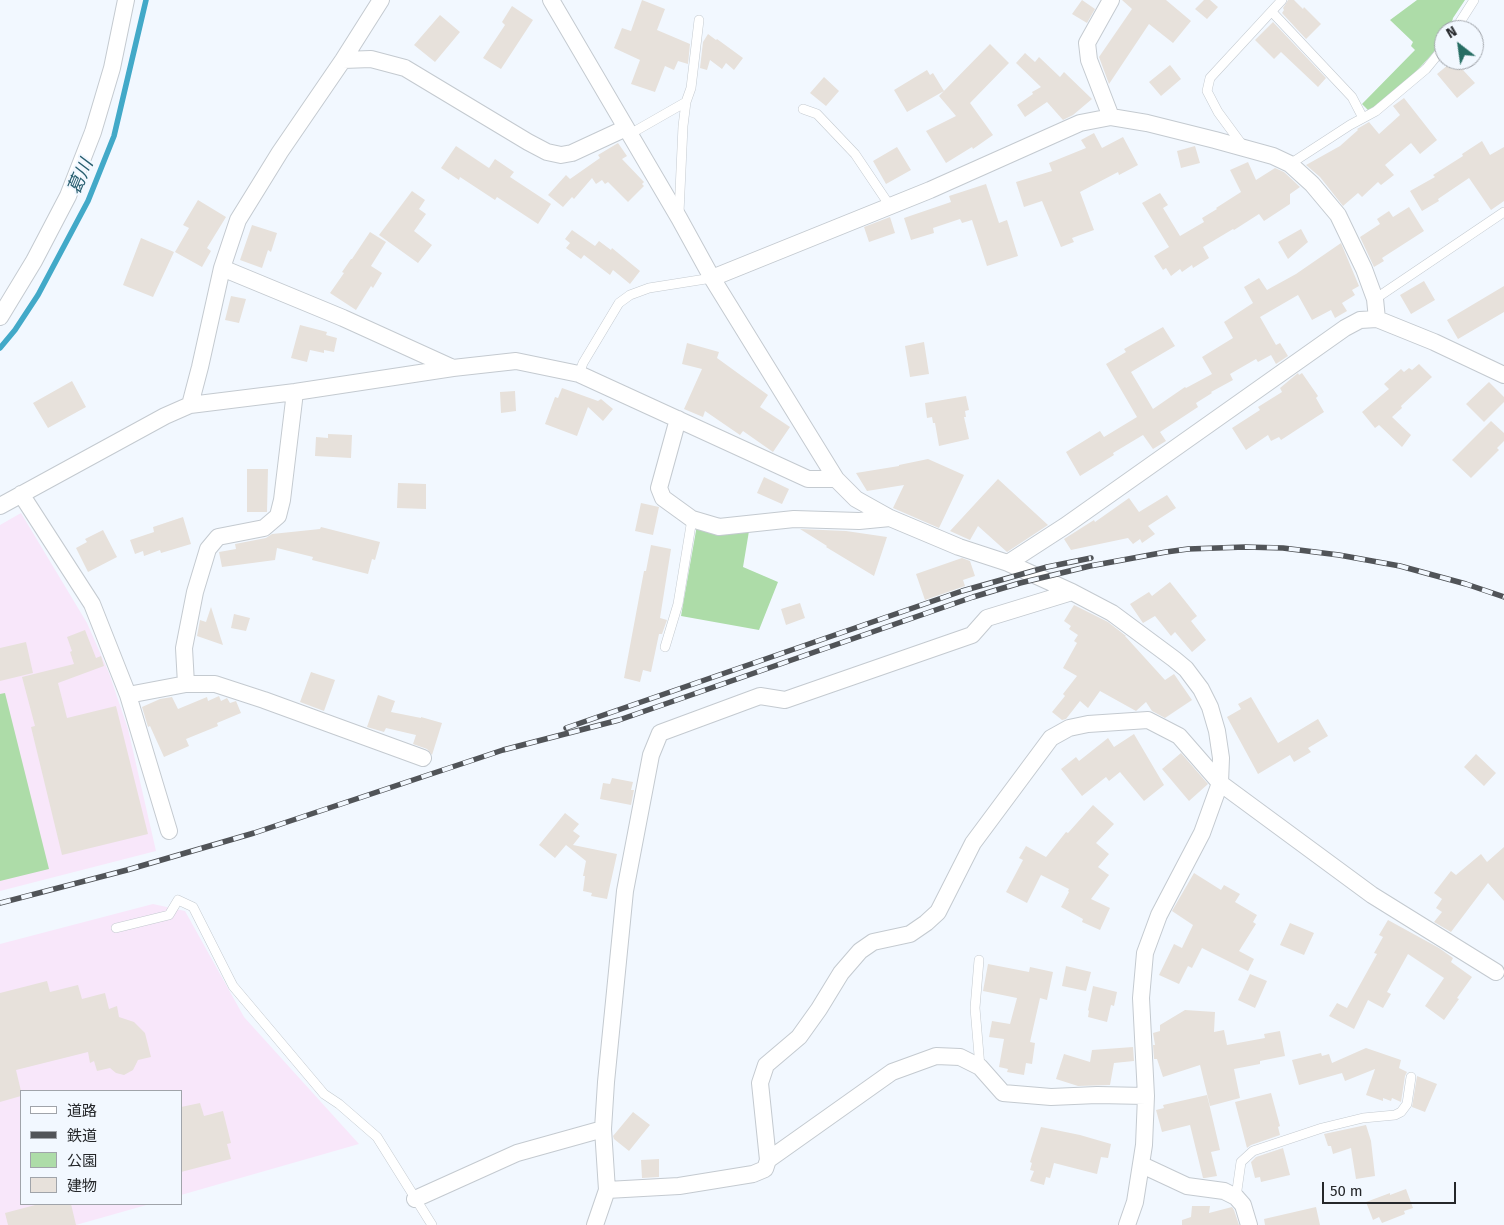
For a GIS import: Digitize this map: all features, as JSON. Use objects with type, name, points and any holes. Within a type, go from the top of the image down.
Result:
[{"type":"street","points":[[0,317],[34,261],[68,196],[93,132],[112,68],[126,0]]},
{"type":"street","points":[[190,405],[222,268],[238,220],[280,152],[381,0]]},
{"type":"street","points":[[550,0],[679,218],[712,278],[836,479],[856,499],[890,518],[959,547],[1008,564],[1072,592],[1112,613],[1186,669],[1201,689],[1210,707],[1217,731],[1221,758],[1220,783],[1202,833],[1159,915],[1145,953],[1142,998],[1146,1096],[1144,1145],[1135,1202],[1127,1225]]},
{"type":"street","points":[[1111,0],[1087,43],[1089,60],[1111,117]]},
{"type":"street","points":[[342,60],[371,59],[405,68],[528,142],[547,152],[561,156],[628,131]]},
{"type":"street","points":[[712,278],[930,190],[1080,123],[1111,117],[1147,123],[1245,148],[1273,156],[1290,164],[1312,184],[1338,215],[1376,299],[1377,319]]},
{"type":"street","points":[[222,268],[343,318],[453,368]]},
{"type":"street","points":[[1008,564],[1360,320],[1377,319],[1434,342],[1504,375]]},
{"type":"street","points":[[0,506],[165,416],[190,405],[516,361],[578,374],[808,479],[836,479]]},
{"type":"street","points":[[186,684],[184,648],[195,592],[208,550],[218,537],[264,528],[278,516],[282,500],[295,392]]},
{"type":"street","points":[[678,419],[659,488],[663,498],[692,519],[719,527],[794,519],[859,521],[890,518]]},
{"type":"street","points":[[21,494],[92,604],[128,695],[169,831]]},
{"type":"street","points":[[595,1225],[606,1190],[603,1129],[625,892],[651,755],[660,733],[760,696],[785,700],[972,635],[988,618],[1072,592]]},
{"type":"street","points":[[128,695],[186,684],[215,684],[422,758]]},
{"type":"street","points":[[606,1190],[678,1186],[753,1174],[765,1169],[768,1160],[760,1082],[766,1065],[798,1037],[819,1009],[841,973],[860,951],[872,942],[910,934],[938,912],[972,843],[1051,738],[1069,728],[1088,724],[1148,720],[1179,736],[1220,783],[1372,895],[1500,969]]},
{"type":"street","points":[[768,1160],[892,1072],[936,1056],[960,1057],[980,1067],[1003,1093],[1051,1097],[1097,1095],[1146,1096]]},
{"type":"street","points":[[415,1199],[517,1153],[603,1129]]},
{"type":"street","points":[[1142,1165],[1188,1186],[1224,1191],[1236,1197],[1243,1205],[1249,1225]]},
{"type":"lane","points":[[1245,148],[1218,112],[1206,91],[1210,78],[1282,0]]},
{"type":"lane","points":[[1461,20],[1474,0]]},
{"type":"lane","points":[[1272,12],[1352,97],[1363,118]]},
{"type":"lane","points":[[679,218],[683,126],[686,102],[691,88],[699,20]]},
{"type":"lane","points":[[1290,164],[1350,125],[1376,111],[1426,68],[1434,59]]},
{"type":"lane","points":[[628,131],[686,102]]},
{"type":"lane","points":[[803,109],[817,114],[854,154],[890,206]]},
{"type":"lane","points":[[1376,299],[1504,212]]},
{"type":"lane","points":[[578,374],[619,303],[630,295],[649,288],[712,278]]},
{"type":"lane","points":[[664,647],[678,604],[692,519]]},
{"type":"lane","points":[[116,928],[169,916],[178,900],[193,907],[233,986],[324,1094],[339,1104],[376,1137],[432,1225]]},
{"type":"lane","points":[[980,960],[975,1008],[980,1067]]},
{"type":"lane","points":[[1236,1197],[1241,1162],[1253,1151],[1322,1128],[1363,1118],[1395,1115],[1401,1112],[1407,1104],[1411,1077]]},
{"type":"shaded area","points":[[21,513],[87,623],[109,673],[128,729],[156,851],[0,891],[0,525]]},
{"type":"shaded area","points":[[153,904],[185,911],[244,1017],[359,1144],[182,1195],[182,1090],[20,1090],[20,1205],[146,1205],[76,1225],[0,1225],[0,944]]},
{"type":"green space","points":[[1417,0],[1465,0],[1452,20],[1434,20],[1434,52],[1411,77],[1369,111],[1362,104],[1415,50],[1411,46],[1413,42],[1390,20]]},
{"type":"green space","points":[[697,525],[749,531],[743,567],[778,582],[759,630],[681,616]]},
{"type":"green space","points":[[5,693],[49,869],[0,881],[0,694]]},
{"type":"building","points":[[642,0],[665,9],[657,30],[690,44],[688,64],[678,61],[674,70],[665,66],[655,92],[631,84],[640,60],[614,48],[622,28],[631,31]]},
{"type":"building","points":[[1082,0],[1095,9],[1087,23],[1072,14]]},
{"type":"building","points":[[1122,0],[1166,0],[1191,21],[1173,43],[1149,24],[1109,84],[1099,57],[1132,9]]},
{"type":"building","points":[[1204,0],[1210,0],[1218,7],[1207,19],[1195,9]]},
{"type":"building","points":[[1288,0],[1294,0],[1303,9],[1304,7],[1321,24],[1306,39],[1282,13]]},
{"type":"building","points":[[512,6],[533,20],[501,69],[483,58],[505,25],[502,22]]},
{"type":"building","points":[[440,15],[460,32],[435,62],[414,45]]},
{"type":"building","points":[[1273,22],[1326,78],[1318,87],[1281,52],[1274,59],[1255,40]]},
{"type":"building","points":[[708,34],[743,58],[734,70],[726,63],[722,69],[710,60],[707,70],[700,68],[703,42]]},
{"type":"building","points":[[990,44],[1009,63],[970,103],[993,135],[973,149],[972,147],[946,163],[926,131],[956,116],[939,96]]},
{"type":"building","points":[[1025,53],[1035,62],[1039,57],[1060,77],[1064,72],[1092,99],[1073,115],[1063,120],[1047,102],[1025,117],[1017,105],[1041,87],[1016,63]]},
{"type":"building","points":[[1170,65],[1181,79],[1161,96],[1149,82]]},
{"type":"building","points":[[927,70],[930,75],[933,73],[944,91],[907,112],[894,90]]},
{"type":"building","points":[[1442,70],[1463,70],[1475,83],[1457,98],[1437,74]]},
{"type":"building","points":[[824,77],[839,91],[826,106],[810,93]]},
{"type":"building","points":[[1404,98],[1437,140],[1420,154],[1411,143],[1385,165],[1394,175],[1381,185],[1378,182],[1362,197],[1358,193],[1343,206],[1320,177],[1306,165],[1340,146],[1357,129],[1369,122],[1379,134],[1400,115],[1393,106]]},
{"type":"building","points":[[1094,133],[1102,148],[1123,137],[1138,165],[1119,175],[1118,172],[1080,192],[1094,230],[1072,238],[1074,242],[1061,247],[1042,201],[1024,207],[1016,182],[1052,171],[1049,163],[1086,148],[1081,140]]},
{"type":"building","points":[[1482,141],[1490,155],[1504,147],[1504,201],[1491,210],[1469,178],[1438,199],[1439,201],[1422,211],[1410,191],[1435,177],[1433,175]]},
{"type":"building","points":[[618,143],[627,156],[622,159],[644,182],[642,184],[644,186],[628,202],[608,182],[605,184],[602,180],[596,184],[592,178],[574,199],[572,197],[563,207],[548,195],[566,175],[570,179],[600,158],[598,155]]},
{"type":"building","points":[[456,146],[489,168],[495,159],[514,172],[510,177],[551,204],[538,224],[497,197],[495,200],[460,177],[459,180],[441,168]]},
{"type":"building","points":[[1195,146],[1200,163],[1181,168],[1177,151]]},
{"type":"building","points":[[897,147],[911,170],[886,184],[873,161]]},
{"type":"building","points":[[1248,162],[1256,180],[1275,168],[1284,172],[1300,187],[1290,194],[1290,204],[1264,221],[1259,214],[1203,247],[1209,258],[1193,268],[1192,265],[1182,272],[1180,269],[1171,276],[1166,268],[1163,270],[1154,256],[1169,247],[1142,203],[1160,193],[1168,205],[1163,208],[1180,236],[1204,222],[1202,218],[1241,192],[1230,170]]},
{"type":"building","points":[[986,184],[999,223],[1007,220],[1018,256],[987,266],[972,220],[962,223],[960,219],[933,228],[934,233],[911,240],[904,218],[951,202],[949,196]]},
{"type":"building","points":[[412,191],[425,200],[419,209],[426,214],[414,231],[432,245],[418,263],[379,235]]},
{"type":"building","points":[[198,200],[226,217],[207,248],[211,251],[202,267],[175,252],[189,228],[183,225]]},
{"type":"building","points":[[1409,207],[1424,231],[1382,258],[1384,261],[1374,267],[1360,237],[1380,224],[1377,219],[1389,211],[1393,217]]},
{"type":"building","points":[[890,217],[895,233],[869,242],[864,227]]},
{"type":"building","points":[[252,225],[277,233],[271,252],[268,250],[262,268],[240,260]]},
{"type":"building","points":[[1301,229],[1308,242],[1288,259],[1278,242]]},
{"type":"building","points":[[572,230],[595,246],[599,241],[611,250],[612,248],[640,271],[630,284],[613,270],[610,275],[584,255],[581,259],[566,248],[570,243],[565,239]]},
{"type":"building","points":[[370,232],[386,242],[371,266],[382,273],[373,288],[371,286],[356,310],[330,293]]},
{"type":"building","points":[[141,238],[174,252],[153,297],[123,285]]},
{"type":"building","points":[[1341,243],[1359,286],[1352,290],[1355,295],[1342,303],[1347,311],[1335,318],[1331,310],[1312,320],[1298,295],[1260,317],[1276,345],[1280,343],[1288,356],[1276,364],[1271,355],[1258,362],[1256,359],[1230,374],[1233,380],[1211,392],[1196,403],[1198,407],[1160,432],[1166,441],[1153,449],[1143,435],[1080,476],[1066,452],[1100,431],[1104,437],[1137,417],[1106,364],[1126,352],[1124,349],[1163,327],[1175,346],[1131,372],[1153,409],[1185,387],[1212,374],[1202,357],[1233,338],[1224,322],[1253,303],[1244,287],[1259,278],[1267,290],[1296,274]]},
{"type":"building","points":[[1424,281],[1435,300],[1411,314],[1400,295]]},
{"type":"building","points":[[1504,286],[1504,312],[1458,339],[1447,320]]},
{"type":"building","points":[[231,296],[246,299],[239,323],[225,320]]},
{"type":"building","points":[[300,325],[327,332],[326,335],[337,338],[334,352],[324,350],[324,353],[310,350],[307,362],[291,358]]},
{"type":"building","points":[[924,342],[929,374],[910,377],[905,346]]},
{"type":"building","points":[[687,343],[719,352],[717,358],[768,395],[760,407],[790,427],[773,452],[743,431],[740,435],[705,411],[703,417],[684,409],[702,369],[682,364]]},
{"type":"building","points":[[1419,364],[1432,377],[1392,417],[1411,435],[1402,447],[1379,425],[1375,428],[1362,412],[1389,389],[1384,384],[1401,369],[1404,372],[1409,368],[1412,370]]},
{"type":"building","points":[[1298,373],[1299,375],[1302,373],[1318,396],[1316,398],[1324,412],[1281,440],[1279,437],[1271,441],[1268,435],[1246,450],[1232,428],[1260,410],[1258,407],[1282,392],[1280,388]]},
{"type":"building","points":[[72,381],[86,407],[48,428],[33,403]]},
{"type":"building","points":[[1489,382],[1504,397],[1504,402],[1484,422],[1466,404]]},
{"type":"building","points":[[562,388],[598,401],[601,399],[613,409],[603,421],[588,407],[577,436],[545,424],[555,397],[558,398]]},
{"type":"building","points":[[515,391],[516,411],[501,413],[500,392]]},
{"type":"building","points":[[966,396],[969,410],[965,411],[966,417],[964,417],[969,439],[939,446],[935,423],[933,423],[932,417],[927,418],[925,403]]},
{"type":"building","points":[[1491,421],[1504,433],[1504,441],[1497,448],[1499,450],[1471,478],[1452,460]]},
{"type":"building","points":[[328,434],[352,435],[351,458],[315,456],[316,437],[328,438]]},
{"type":"building","points":[[928,459],[964,475],[939,528],[893,508],[904,485],[867,491],[856,473],[899,466]]},
{"type":"building","points":[[247,469],[268,469],[267,512],[247,512]]},
{"type":"building","points":[[764,477],[789,489],[782,504],[757,493]]},
{"type":"building","points":[[998,479],[1048,525],[1007,552],[978,526],[970,540],[950,531]]},
{"type":"building","points":[[398,483],[426,484],[426,509],[397,508]]},
{"type":"building","points":[[1167,495],[1176,508],[1148,526],[1155,534],[1142,543],[1140,539],[1133,544],[1128,538],[1071,550],[1064,539],[1094,520],[1095,522],[1129,498],[1139,512]]},
{"type":"building","points":[[641,503],[659,507],[653,535],[635,531]]},
{"type":"building","points":[[183,517],[191,544],[161,553],[160,550],[144,556],[143,551],[135,554],[130,540],[154,532],[153,527]]},
{"type":"building","points":[[321,527],[380,542],[375,560],[372,559],[368,574],[312,560],[313,557],[277,548],[275,560],[222,567],[219,552],[236,549],[235,544],[266,538],[272,534],[320,529]]},
{"type":"building","points":[[800,529],[846,531],[887,537],[874,576],[826,547]]},
{"type":"building","points":[[103,530],[117,557],[88,572],[76,548],[87,542],[85,539]]},
{"type":"building","points":[[651,545],[671,549],[660,618],[667,620],[662,634],[659,634],[651,672],[643,670],[640,682],[624,678],[644,571],[646,571]]},
{"type":"building","points":[[962,558],[970,561],[975,576],[963,580],[965,586],[925,600],[916,574]]},
{"type":"building","points":[[1170,582],[1197,616],[1191,621],[1206,640],[1192,652],[1175,632],[1171,636],[1155,616],[1143,623],[1130,604],[1149,592],[1152,596]]},
{"type":"building","points":[[800,603],[805,618],[786,625],[781,609]]},
{"type":"building","points":[[1074,605],[1108,622],[1126,636],[1165,680],[1174,674],[1192,700],[1165,718],[1152,711],[1146,702],[1136,711],[1100,691],[1088,708],[1080,701],[1066,719],[1062,720],[1052,712],[1065,696],[1063,694],[1077,676],[1063,668],[1077,643],[1074,641],[1078,635],[1069,629],[1071,626],[1064,621]]},
{"type":"building","points":[[211,607],[223,645],[197,636],[200,620],[206,622]]},
{"type":"building","points":[[234,614],[250,618],[246,631],[231,628]]},
{"type":"building","points":[[85,630],[96,658],[101,656],[104,666],[58,683],[67,718],[116,706],[148,834],[62,855],[31,727],[35,726],[22,677],[74,664],[67,637]]},
{"type":"building","points":[[26,642],[33,673],[0,681],[0,648]]},
{"type":"building","points":[[311,672],[335,680],[324,711],[300,702]]},
{"type":"building","points":[[378,695],[395,701],[391,712],[442,723],[432,755],[427,749],[413,744],[416,735],[386,728],[384,732],[367,727]]},
{"type":"building","points":[[219,696],[221,701],[227,698],[230,703],[236,701],[241,713],[217,723],[218,726],[186,739],[189,746],[164,757],[150,726],[148,727],[142,707],[160,699],[172,697],[178,709],[207,697],[208,701]]},
{"type":"building","points":[[1251,697],[1278,743],[1318,719],[1328,736],[1308,748],[1311,752],[1294,762],[1290,755],[1258,774],[1227,717],[1241,709],[1238,704]]},
{"type":"building","points":[[1134,734],[1164,785],[1144,801],[1120,772],[1109,781],[1106,777],[1082,796],[1061,769],[1076,757],[1079,761],[1108,738],[1114,747]]},
{"type":"building","points":[[1181,753],[1208,784],[1189,801],[1162,769]]},
{"type":"building","points":[[1476,754],[1496,773],[1484,786],[1464,767]]},
{"type":"building","points":[[612,778],[633,782],[631,790],[634,790],[631,805],[600,799],[603,783],[610,784]]},
{"type":"building","points":[[1093,805],[1114,824],[1096,843],[1109,854],[1098,867],[1109,875],[1091,899],[1110,908],[1100,930],[1082,922],[1083,919],[1061,907],[1069,889],[1041,875],[1027,903],[1006,892],[1023,860],[1019,858],[1026,846],[1046,857],[1066,832],[1068,833]]},
{"type":"building","points":[[565,813],[579,824],[573,831],[580,836],[573,845],[617,854],[607,899],[591,896],[592,893],[583,891],[586,861],[566,845],[555,858],[539,845]]},
{"type":"building","points":[[1504,847],[1504,901],[1488,883],[1451,932],[1434,922],[1442,912],[1436,908],[1442,899],[1434,893],[1451,871],[1456,875],[1481,854],[1487,862]]},
{"type":"building","points":[[1194,873],[1221,890],[1224,885],[1240,894],[1235,902],[1257,915],[1253,922],[1256,924],[1239,951],[1254,959],[1248,971],[1202,948],[1192,968],[1188,966],[1179,984],[1159,975],[1174,944],[1182,948],[1193,925],[1172,911]]},
{"type":"building","points":[[1388,920],[1439,948],[1453,958],[1451,962],[1472,977],[1444,1020],[1425,1006],[1444,978],[1408,954],[1387,992],[1391,994],[1383,1008],[1368,1000],[1354,1029],[1329,1016],[1337,1003],[1347,1008],[1377,954],[1374,953],[1383,937],[1379,935]]},
{"type":"building","points":[[1290,923],[1314,933],[1304,955],[1280,945]]},
{"type":"building","points":[[988,964],[1029,972],[1030,967],[1053,972],[1047,1000],[1040,998],[1030,1042],[1035,1043],[1032,1064],[1026,1063],[1024,1075],[1007,1072],[1008,1069],[999,1067],[1004,1039],[989,1037],[992,1021],[1010,1024],[1017,998],[983,991]]},
{"type":"building","points":[[1066,966],[1091,972],[1086,991],[1062,986]]},
{"type":"building","points":[[1250,974],[1267,981],[1255,1008],[1238,1000]]},
{"type":"building","points":[[47,981],[50,992],[78,985],[82,999],[105,993],[109,1009],[117,1006],[119,1017],[134,1022],[145,1033],[151,1057],[138,1060],[133,1070],[124,1075],[116,1073],[110,1068],[97,1071],[94,1061],[90,1063],[88,1052],[16,1070],[21,1090],[20,1096],[0,1102],[0,993]]},
{"type":"building","points":[[1093,986],[1117,992],[1114,1006],[1111,1005],[1107,1022],[1088,1017]]},
{"type":"building","points":[[1185,1010],[1215,1012],[1214,1032],[1224,1030],[1227,1045],[1265,1038],[1264,1034],[1280,1031],[1285,1056],[1260,1061],[1260,1064],[1234,1069],[1240,1098],[1210,1106],[1200,1065],[1163,1077],[1157,1059],[1154,1059],[1153,1045],[1155,1045],[1153,1033],[1160,1031],[1160,1025]]},
{"type":"building","points":[[1133,1047],[1134,1061],[1114,1063],[1110,1085],[1078,1086],[1056,1079],[1064,1054],[1090,1062],[1092,1050]]},
{"type":"building","points":[[1366,1048],[1401,1060],[1399,1068],[1407,1072],[1401,1102],[1392,1098],[1391,1101],[1383,1098],[1383,1101],[1366,1095],[1375,1069],[1345,1081],[1342,1073],[1299,1085],[1292,1060],[1321,1053],[1322,1056],[1329,1054],[1332,1063]]},
{"type":"building","points":[[1417,1076],[1437,1084],[1425,1112],[1412,1107]]},
{"type":"building","points":[[1271,1093],[1280,1126],[1278,1127],[1280,1135],[1247,1148],[1235,1102]]},
{"type":"building","points":[[1207,1095],[1220,1150],[1211,1152],[1217,1176],[1203,1178],[1190,1125],[1162,1132],[1156,1110],[1164,1108],[1163,1105]]},
{"type":"building","points":[[200,1103],[204,1116],[223,1111],[231,1143],[227,1144],[231,1159],[182,1172],[182,1107]]},
{"type":"building","points":[[633,1112],[650,1125],[629,1151],[614,1139],[613,1136]]},
{"type":"building","points":[[1366,1125],[1371,1141],[1375,1176],[1356,1179],[1351,1148],[1333,1154],[1324,1134]]},
{"type":"building","points":[[1041,1127],[1111,1144],[1108,1158],[1101,1157],[1097,1174],[1054,1163],[1050,1178],[1046,1177],[1044,1185],[1030,1181],[1034,1171],[1030,1170],[1032,1163],[1030,1162]]},
{"type":"building","points":[[1283,1148],[1290,1175],[1261,1182],[1260,1177],[1255,1178],[1251,1162],[1256,1157]]},
{"type":"building","points":[[659,1159],[659,1177],[642,1178],[641,1160]]},
{"type":"building","points":[[1406,1189],[1413,1208],[1404,1211],[1405,1214],[1382,1223],[1379,1217],[1373,1220],[1366,1202]]},
{"type":"building","points":[[35,1205],[71,1205],[76,1225],[8,1225],[5,1213]]},
{"type":"building","points":[[1192,1206],[1210,1206],[1209,1213],[1232,1207],[1239,1225],[1182,1225],[1182,1220],[1191,1217]]},
{"type":"building","points":[[1316,1207],[1320,1225],[1265,1225],[1264,1219]]},
{"type":"waterway","name":"葛川","points":[[0,348],[15,330],[38,295],[88,201],[114,136],[146,0]]},
{"type":"railway","points":[[0,903],[127,870],[254,833],[503,750],[619,720],[973,597],[1090,566],[1188,549],[1283,548],[1339,555],[1400,566],[1466,584],[1504,597]]},
{"type":"railway","points":[[566,728],[962,591],[1047,567],[1091,558]]}]
